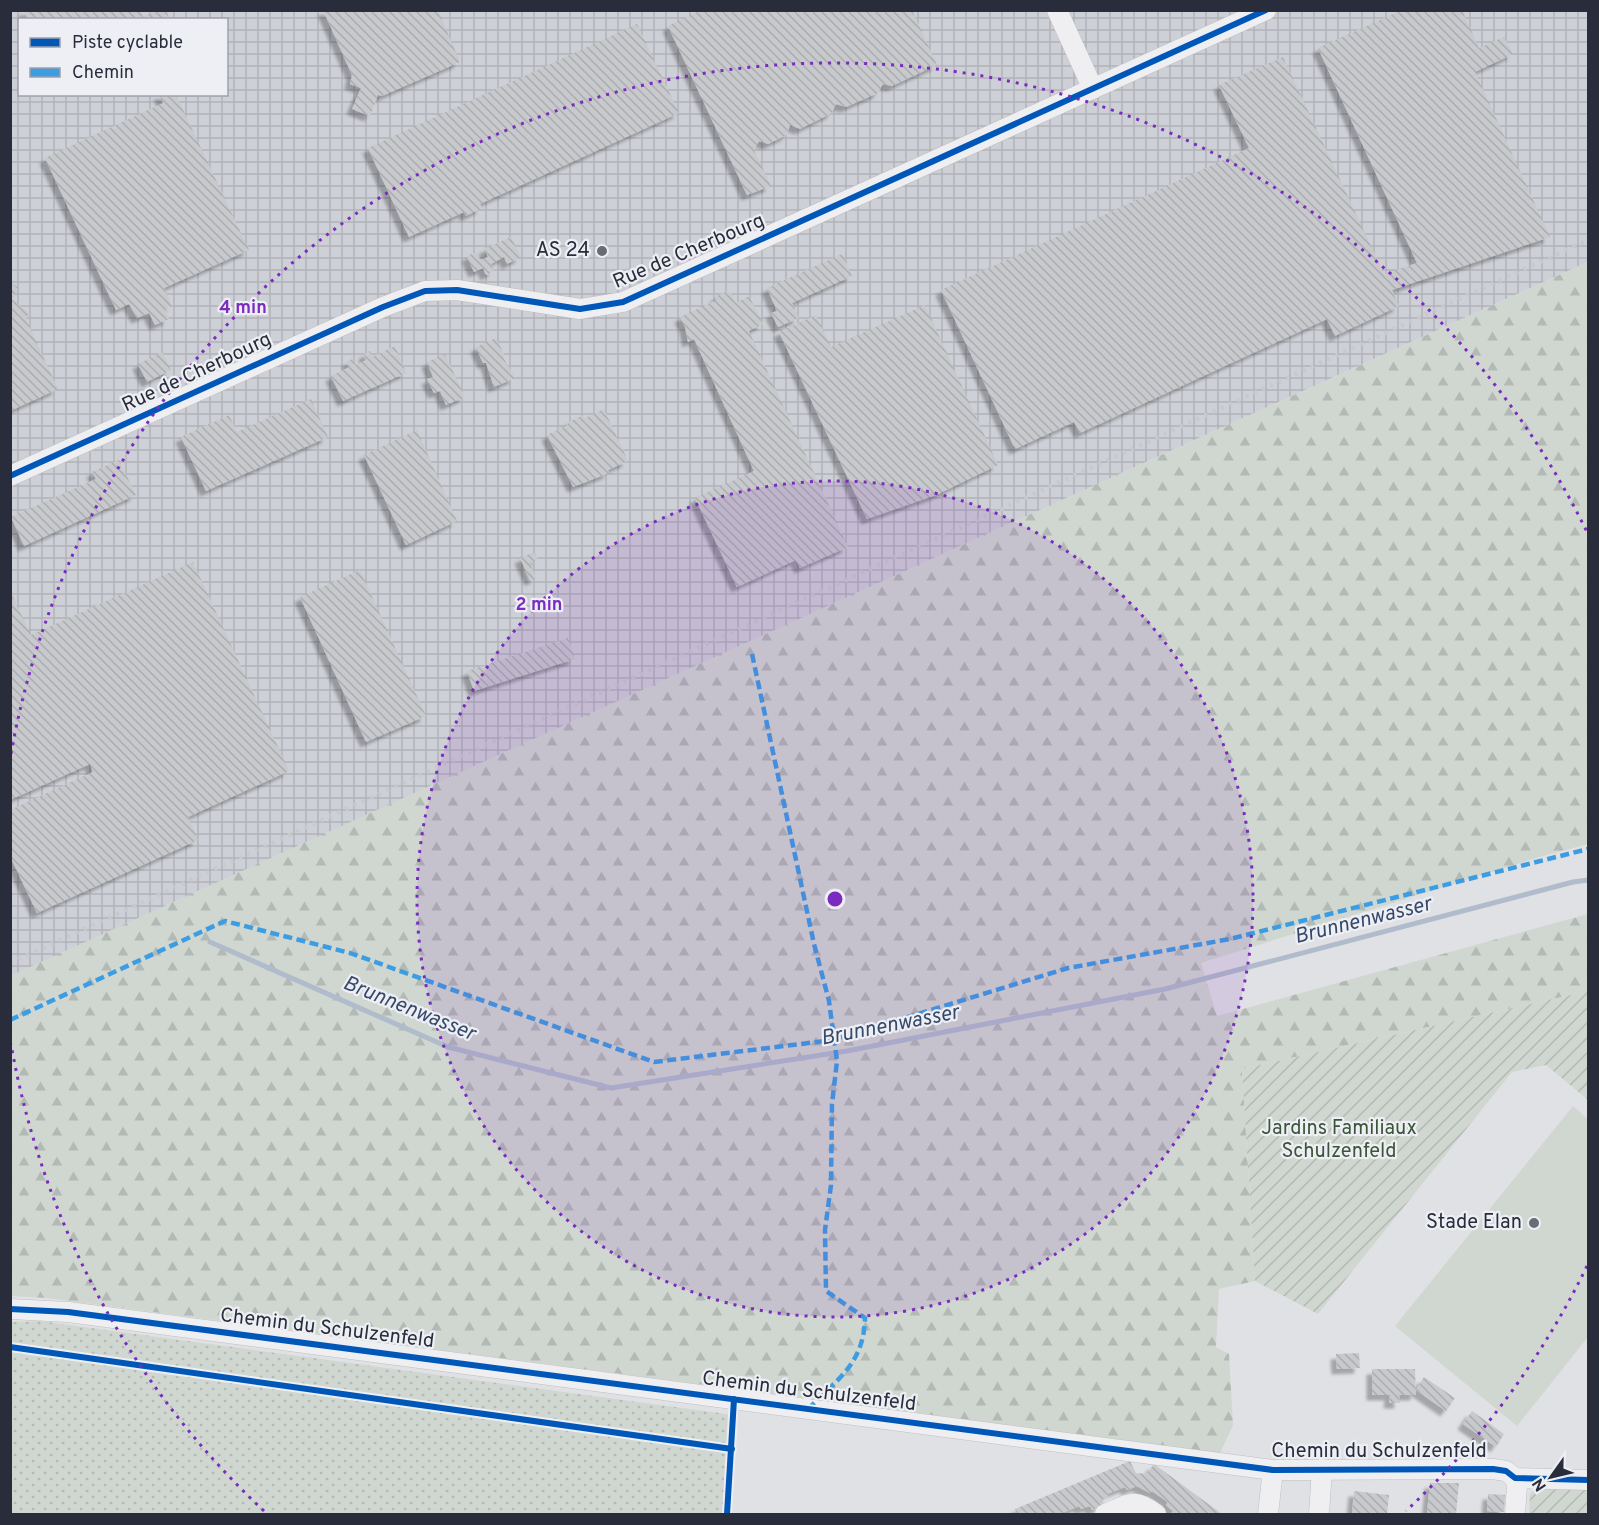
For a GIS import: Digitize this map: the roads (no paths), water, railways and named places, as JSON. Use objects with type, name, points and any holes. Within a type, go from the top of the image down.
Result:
[{"type":"street","points":[[1057,10],[1093,89]]},
{"type":"street","name":"Rue de Cherbourg","points":[[10,476],[383,307],[425,291],[457,290],[580,309],[622,302],[1266,10]]},
{"type":"street","name":"Chemin du Schulzenfeld","points":[[15,1312],[68,1312],[1273,1470],[1493,1469],[1506,1471],[1515,1478],[1588,1480]]},
{"type":"street","points":[[1319,1515],[1322,1469]]},
{"type":"street","points":[[1268,1515],[1273,1470]]},
{"type":"street","points":[[1515,1478],[1517,1485],[1515,1515]]},
{"type":"street","points":[[1105,1515],[1131,1503],[1142,1504],[1156,1515]]},
{"type":"waterway","name":"Brunnenwasser","points":[[210,942],[448,1047],[611,1088],[847,1051],[1165,989],[1573,882],[1588,880]]},
{"type":"railway","points":[[10,963],[1588,240]]},
{"type":"place","name":"AS 24","points":[[602,251]]},
{"type":"place","name":"Stade Elan","points":[[1534,1223]]},
{"type":"park label","name":"Jardins Familiaux Schulzenfeld","points":[[1339,1140]]}]
